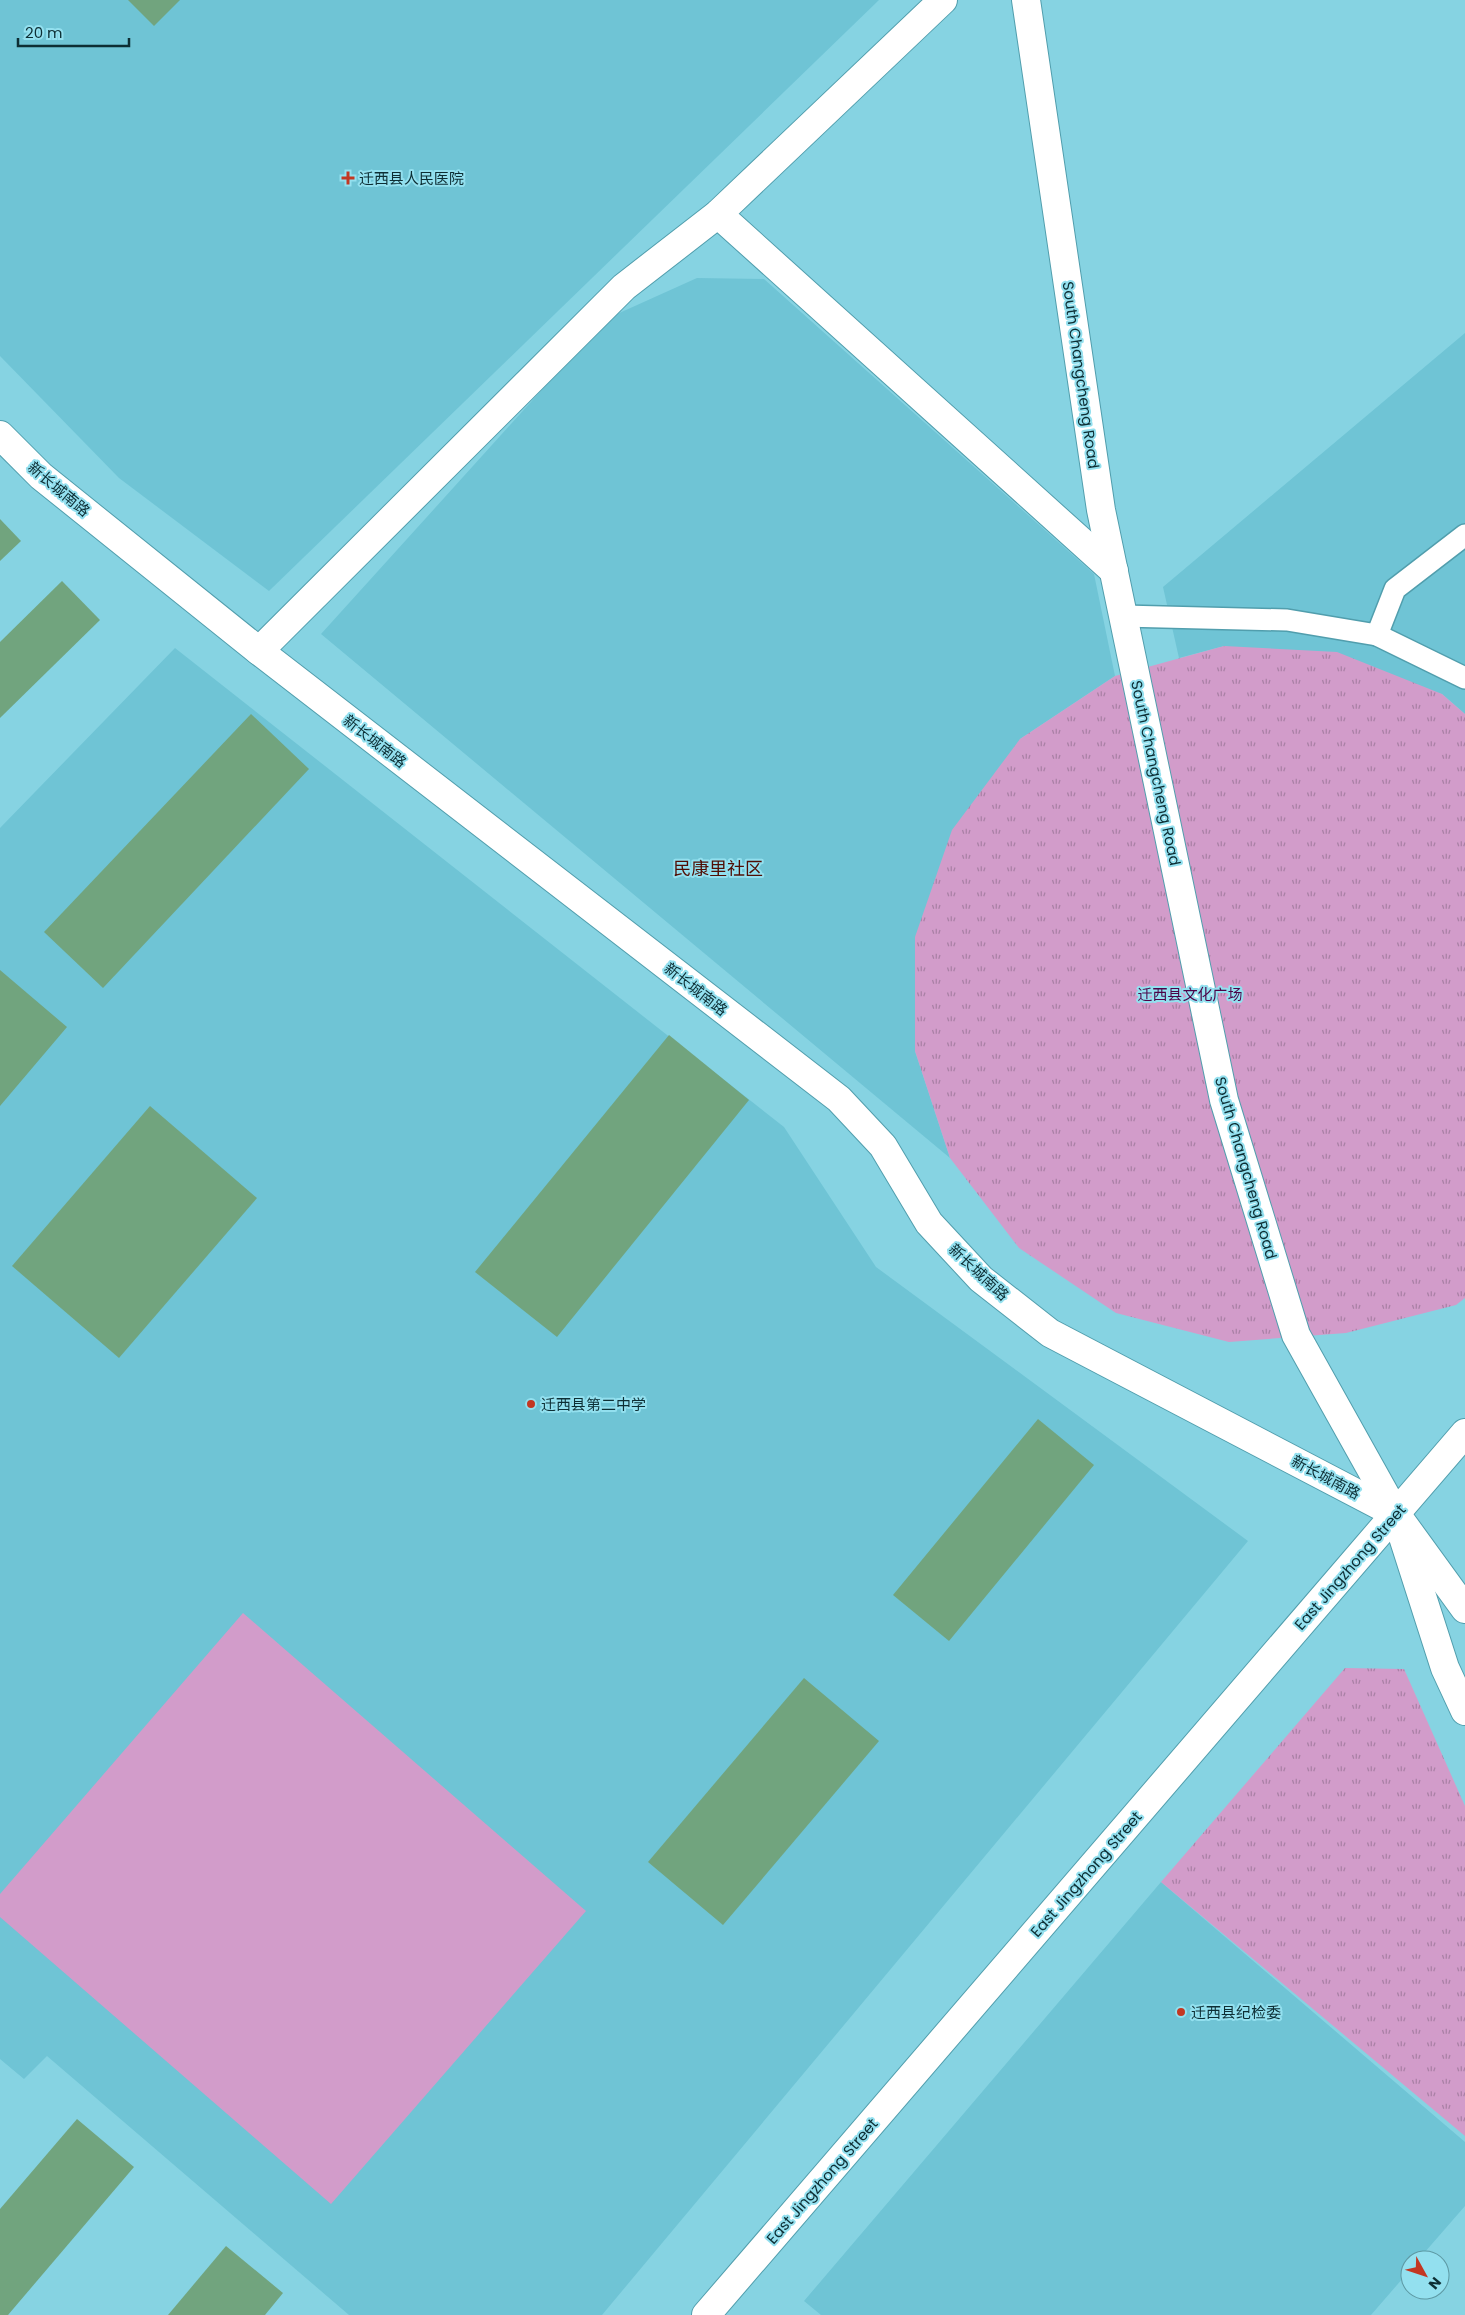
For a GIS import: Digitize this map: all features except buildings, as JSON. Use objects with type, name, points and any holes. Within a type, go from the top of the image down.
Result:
[{"type":"street","points":[[258,651],[624,287],[718,214],[943,0]]},
{"type":"street","name":"South Changcheng Road","points":[[1026,0],[1101,510],[1224,1100],[1296,1335],[1396,1514]]},
{"type":"street","points":[[718,214],[1114,571]]},
{"type":"street","name":"新长城南路","points":[[0,435],[41,476],[258,651],[839,1099],[883,1146],[929,1223],[982,1279],[1050,1333],[1396,1514]]},
{"type":"street","name":"East Jingzhong Street","points":[[706,2315],[1465,1433]]},
{"type":"street","points":[[1396,1514],[1465,1609]]},
{"type":"street","points":[[1396,1514],[1445,1668],[1465,1711]]},
{"type":"lane","points":[[1377,635],[1396,590],[1465,535]]},
{"type":"lane","points":[[1123,616],[1287,620],[1377,635],[1465,678]]},
{"type":"shaded area","name":"迁西县人民医院","points":[[0,0],[879,0],[269,591],[119,478],[0,356]]},
{"type":"shaded area","points":[[697,278],[764,279],[1094,574],[1115,676],[1020,739],[915,1051],[950,1158],[321,634],[606,319]]},
{"type":"shaded area","points":[[1465,333],[1465,714],[1442,694],[1224,646],[1179,658],[1163,587]]},
{"type":"shaded area","name":"迁西县第二中学","points":[[175,648],[784,1127],[876,1267],[1248,1541],[602,2315],[349,2315],[47,2056],[24,2079],[0,2059],[0,828]]},
{"type":"shaded area","name":"迁西县纪检委","points":[[1161,1882],[1465,2142],[1465,2206],[1427,2250],[1400,2250],[1400,2282],[1371,2315],[821,2315],[804,2301]]},
{"type":"green space","name":"迁西县文化广场","points":[[1224,646],[1337,652],[1442,694],[1465,714],[1465,1298],[1456,1305],[1346,1333],[1229,1342],[1116,1313],[1019,1248],[950,1158],[915,1051],[915,937],[952,830],[1020,739],[1115,676]]},
{"type":"green space","points":[[243,1613],[586,1911],[331,2204],[0,1917],[0,1894]]},
{"type":"green space","points":[[1345,1668],[1404,1669],[1465,1806],[1465,2136],[1161,1882]]},
{"type":"place","name":"迁西县人民医院","points":[[348,178]]},
{"type":"place","name":"迁西县第二中学","points":[[531,1404]]},
{"type":"place","name":"迁西县纪检委","points":[[1181,2012]]},
{"type":"district","name":"民康里社区","points":[[718,868]]}]
